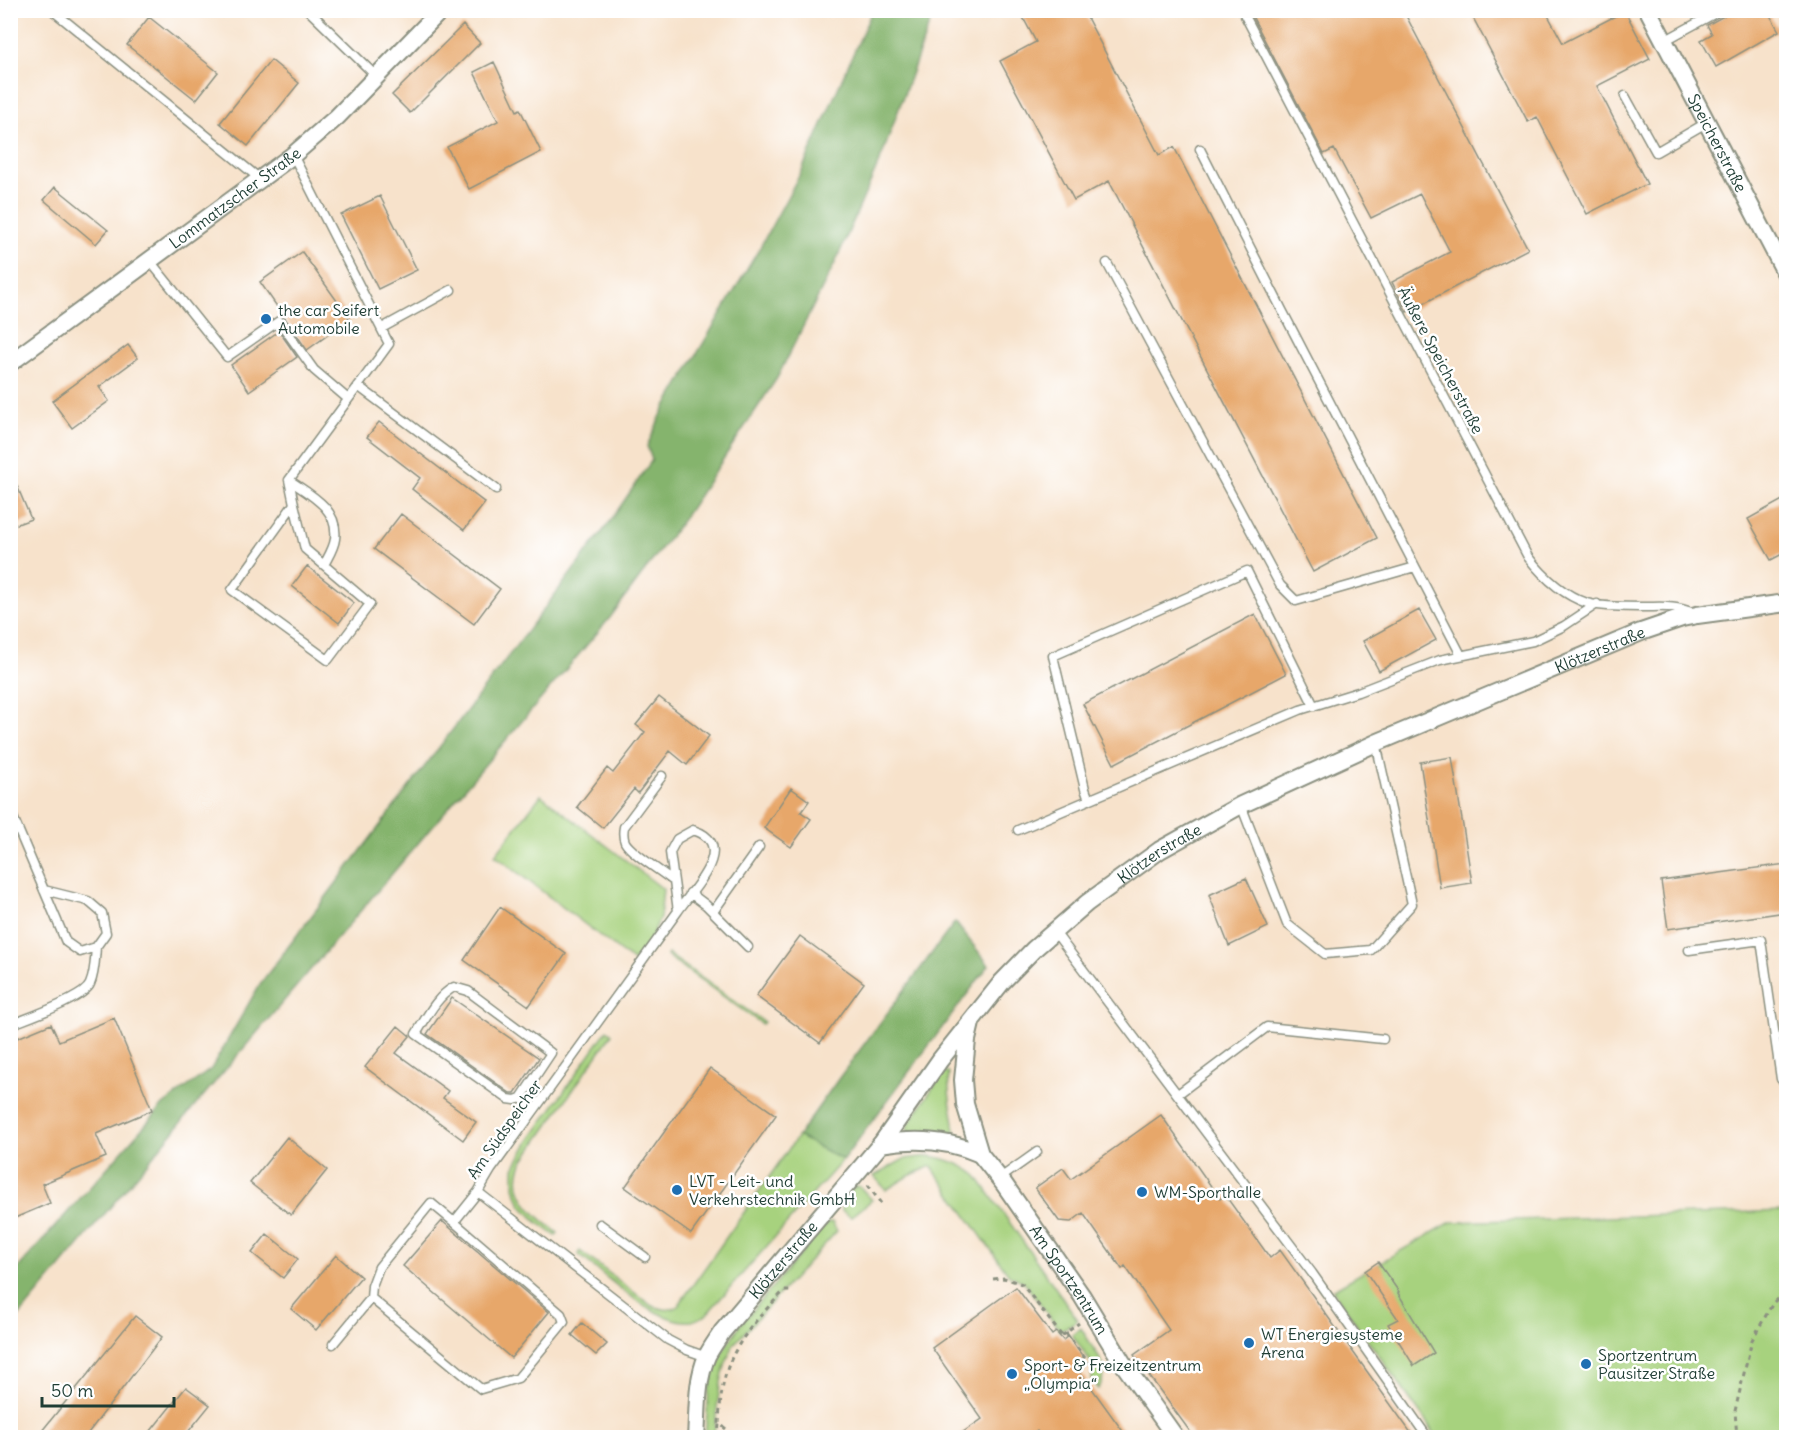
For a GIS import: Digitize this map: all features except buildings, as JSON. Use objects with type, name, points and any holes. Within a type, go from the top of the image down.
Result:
[{"type":"street","name":"Lommatzscher Straße","points":[[10,363],[293,155],[337,117],[441,10]]},
{"type":"street","name":"Speicherstraße","points":[[1648,10],[1786,274]]},
{"type":"street","name":"Klötzerstraße","points":[[696,1437],[700,1381],[707,1357],[722,1332],[881,1144],[940,1060],[1002,982],[1054,931],[1087,903],[1160,850],[1241,805],[1376,742],[1641,632],[1682,618],[1786,603]]},
{"type":"street","name":"Am Sportzentrum","points":[[972,1019],[967,1040],[963,1080],[965,1104],[980,1154],[1082,1296],[1122,1362],[1176,1437]]},
{"type":"street","points":[[881,1144],[933,1142],[958,1145],[980,1154]]},
{"type":"lane","points":[[52,10],[261,180]]},
{"type":"lane","points":[[308,10],[377,77]]},
{"type":"lane","name":"Äußere Speicherstraße","points":[[1242,10],[1528,557],[1550,580],[1569,595],[1588,603],[1677,607],[1697,615]]},
{"type":"lane","points":[[1664,41],[1721,10]]},
{"type":"lane","points":[[1625,96],[1656,152],[1706,123]]},
{"type":"lane","points":[[1200,149],[1461,655]]},
{"type":"lane","points":[[293,155],[389,344],[289,480],[305,549],[370,604],[328,660],[232,590],[294,504]]},
{"type":"lane","points":[[150,261],[227,357],[279,321],[314,370],[348,399]]},
{"type":"lane","points":[[1107,263],[1280,585],[1296,601],[1415,567]]},
{"type":"lane","points":[[382,328],[451,290]]},
{"type":"lane","points":[[358,386],[496,489]]},
{"type":"lane","points":[[289,480],[318,500],[329,512],[336,526],[335,541],[324,565]]},
{"type":"lane","points":[[1089,800],[1053,656],[1247,571],[1314,706]]},
{"type":"lane","points":[[1018,830],[1314,706],[1358,693],[1440,660],[1533,641],[1564,626],[1597,604]]},
{"type":"lane","points":[[1241,805],[1287,924],[1325,954],[1371,950],[1412,904],[1376,742]]},
{"type":"lane","points":[[662,776],[624,827],[623,833],[625,841],[631,848],[672,880]]},
{"type":"lane","points":[[10,810],[66,942],[80,952],[96,946]]},
{"type":"lane","name":"Am Südspeicher","points":[[678,911],[670,852],[677,838],[693,830],[704,833],[712,844],[712,863],[678,911],[491,1170],[478,1192],[668,1340],[707,1357]]},
{"type":"lane","points":[[713,912],[759,847]]},
{"type":"lane","points":[[10,1025],[77,997],[90,987],[96,946],[106,933],[102,913],[88,901],[44,890]]},
{"type":"lane","points":[[690,893],[748,947]]},
{"type":"lane","points":[[1054,931],[1312,1273],[1428,1437]]},
{"type":"lane","points":[[1689,950],[1761,940],[1781,1079],[1786,1078]]},
{"type":"lane","points":[[454,987],[468,991],[551,1053],[520,1098],[508,1099],[416,1034],[446,992],[454,987]]},
{"type":"lane","points":[[1178,1094],[1267,1027],[1383,1039]]},
{"type":"lane","points":[[520,1098],[535,1109]]},
{"type":"lane","points":[[999,1179],[1037,1152]]},
{"type":"lane","points":[[454,1222],[478,1192]]},
{"type":"lane","points":[[333,1344],[371,1298],[372,1286],[379,1267],[431,1203],[561,1314],[564,1322],[518,1378],[481,1389],[371,1298]]},
{"type":"lane","points":[[600,1224],[645,1257]]},
{"type":"path","points":[[856,1174],[866,1182],[882,1205]]},
{"type":"path","points":[[993,1279],[1004,1278],[1022,1284],[1061,1337],[1078,1324]]},
{"type":"path","points":[[1737,1437],[1736,1411],[1752,1340],[1773,1303],[1786,1290]]},
{"type":"path","points":[[718,1437],[720,1405],[729,1363],[745,1336],[774,1301],[784,1291],[791,1291]]},
{"type":"path","points":[[1066,1333],[1088,1362],[1074,1372]]},
{"type":"path","points":[[719,1423],[726,1430]]},
{"type":"green space","points":[[872,11],[934,11],[883,153],[836,261],[777,378],[684,518],[609,619],[220,1076],[11,1326],[11,1276],[163,1105],[211,1069],[260,984],[609,523],[652,460],[647,446],[663,411],[758,251],[802,170]]},
{"type":"green space","points":[[541,795],[663,889],[660,918],[651,938],[634,962],[495,855]]},
{"type":"green space","points":[[955,922],[989,965],[843,1160],[798,1136],[839,1078]]},
{"type":"green space","points":[[668,954],[764,1022],[762,1024],[667,956]]},
{"type":"green space","points":[[607,1030],[612,1034],[523,1161],[519,1173],[518,1184],[526,1203],[558,1233],[556,1236],[537,1222],[521,1205],[514,1187],[514,1168],[529,1141]]},
{"type":"green space","points":[[944,1071],[949,1073],[955,1137],[936,1132],[911,1134],[907,1128],[909,1123]]},
{"type":"green space","points":[[798,1136],[843,1160],[705,1316],[692,1321],[678,1320],[663,1315],[632,1297],[578,1254],[580,1251],[652,1306],[665,1309],[675,1308]]},
{"type":"green space","points":[[930,1156],[955,1163],[977,1176],[1078,1320],[1060,1331],[1024,1282],[1009,1275],[931,1166],[886,1190],[874,1176],[904,1159]]},
{"type":"green space","points":[[855,1186],[860,1187],[872,1200],[851,1217],[841,1210],[842,1204]]},
{"type":"green space","name":"Sportzentrum Pausitzer Straße","points":[[1786,1211],[1786,1437],[1437,1437],[1332,1290],[1451,1222]]},
{"type":"green space","points":[[832,1222],[837,1231],[734,1344],[722,1378],[714,1437],[705,1437],[709,1389],[720,1355],[740,1325],[827,1223]]},
{"type":"green space","points":[[1081,1328],[1106,1369],[1099,1389],[1092,1380],[1093,1365],[1072,1335]]},
{"type":"place","name":"the car Seifert Automobile","points":[[266,319]]},
{"type":"place","name":"LVT - Leit- und Verkehrstechnik GmbH","points":[[677,1190]]},
{"type":"place","name":"WM-Sporthalle","points":[[1142,1192]]},
{"type":"place","name":"WT Energiesysteme Arena","points":[[1249,1343]]},
{"type":"place","name":"Sportzentrum Pausitzer Straße","points":[[1586,1364]]},
{"type":"place","name":"Sport- & Freizeitzentrum „Olympia“","points":[[1012,1374]]}]
